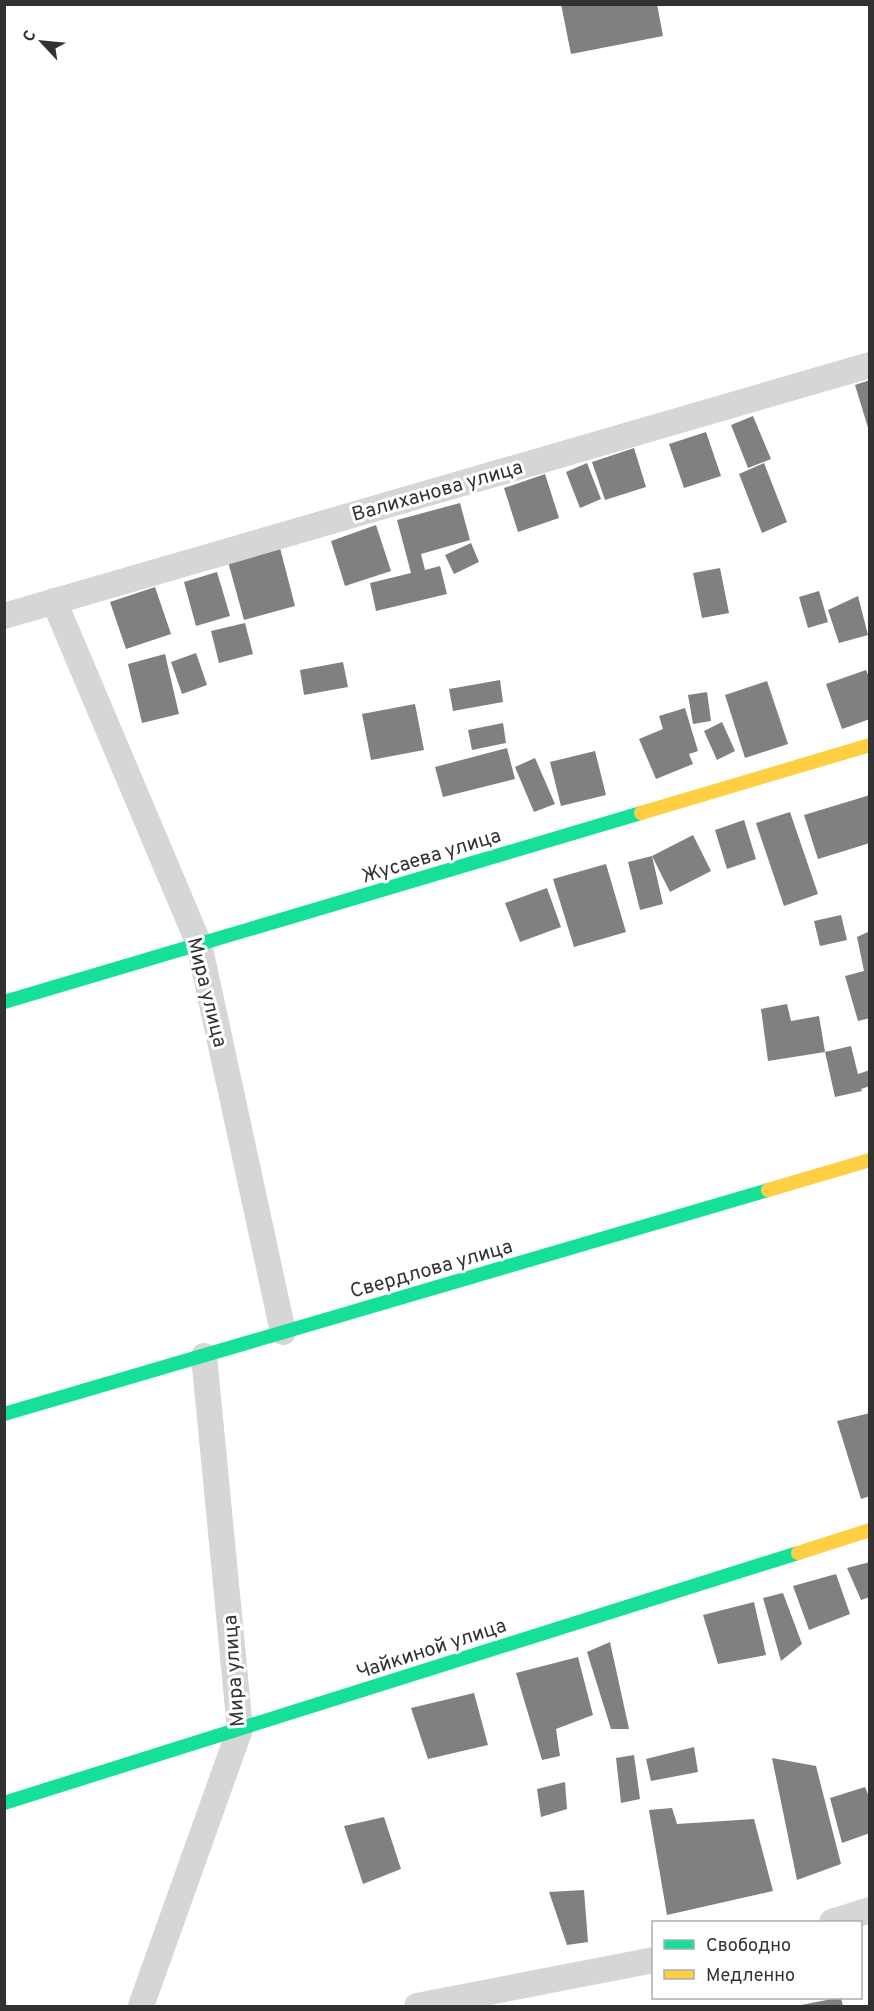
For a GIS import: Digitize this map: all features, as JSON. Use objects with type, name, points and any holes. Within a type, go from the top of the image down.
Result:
[{"type":"street","name":"Валиханова улица","points":[[4,616],[870,365]]},
{"type":"street","name":"Мира улица","points":[[54,601],[199,944],[283,1332]]},
{"type":"street","name":"Жусаева улица","points":[[4,1002],[870,746]]},
{"type":"street","name":"Свердлова улица","points":[[4,1414],[870,1160]]},
{"type":"street","name":"Мира улица","points":[[141,2007],[240,1728],[204,1356]]},
{"type":"street","name":"Чайкиной улица","points":[[4,1803],[870,1530]]},
{"type":"street","points":[[838,1921],[870,1910]]},
{"type":"street","points":[[417,2007],[652,1960]]},
{"type":"building","points":[[561,4],[657,4],[663,36],[571,54]]},
{"type":"building","points":[[870,380],[870,431],[869,431],[855,385]]},
{"type":"building","points":[[753,416],[771,459],[748,468],[731,425]]},
{"type":"building","points":[[706,432],[721,476],[684,488],[669,444]]},
{"type":"building","points":[[634,448],[646,487],[605,500],[592,462]]},
{"type":"building","points":[[587,463],[601,499],[580,508],[566,472]]},
{"type":"building","points":[[764,463],[787,522],[762,533],[739,474]]},
{"type":"building","points":[[545,474],[559,518],[518,532],[504,488]]},
{"type":"building","points":[[460,503],[470,540],[421,554],[425,570],[440,566],[447,594],[376,611],[370,583],[411,573],[397,520]]},
{"type":"building","points":[[376,525],[391,571],[345,586],[331,541]]},
{"type":"building","points":[[471,543],[479,562],[454,574],[445,555]]},
{"type":"building","points":[[279,544],[295,606],[244,620],[227,558]]},
{"type":"building","points":[[720,568],[729,613],[702,618],[693,573]]},
{"type":"building","points":[[217,572],[230,616],[196,626],[184,582]]},
{"type":"building","points":[[155,587],[171,634],[126,649],[110,602]]},
{"type":"building","points":[[819,591],[828,622],[808,628],[799,597]]},
{"type":"building","points":[[858,596],[868,635],[839,643],[828,610]]},
{"type":"building","points":[[245,623],[253,654],[219,663],[211,631]]},
{"type":"building","points":[[196,653],[207,685],[182,694],[171,662]]},
{"type":"building","points":[[165,654],[179,714],[142,723],[128,664]]},
{"type":"building","points":[[343,662],[348,687],[304,695],[300,670]]},
{"type":"building","points":[[866,670],[870,679],[870,719],[842,729],[826,684]]},
{"type":"building","points":[[500,680],[503,702],[453,711],[449,689]]},
{"type":"building","points":[[767,681],[788,744],[745,758],[725,695]]},
{"type":"building","points":[[707,692],[711,721],[693,724],[688,695]]},
{"type":"building","points":[[415,704],[424,750],[371,760],[362,714]]},
{"type":"building","points":[[685,708],[698,751],[689,754],[693,764],[656,779],[639,739],[663,729],[659,716]]},
{"type":"building","points":[[722,722],[735,751],[717,760],[704,731]]},
{"type":"building","points":[[503,723],[506,743],[472,750],[468,730]]},
{"type":"building","points":[[507,748],[515,779],[443,797],[435,767]]},
{"type":"building","points":[[595,751],[606,795],[561,806],[550,762]]},
{"type":"building","points":[[535,758],[555,804],[534,812],[515,767]]},
{"type":"building","points":[[870,795],[870,843],[818,859],[804,815]]},
{"type":"building","points":[[790,812],[818,894],[784,906],[756,823]]},
{"type":"building","points":[[744,820],[756,859],[727,869],[715,830]]},
{"type":"building","points":[[693,835],[711,871],[670,892],[652,856]]},
{"type":"building","points":[[652,856],[663,904],[640,910],[628,862]]},
{"type":"building","points":[[606,864],[626,932],[574,947],[553,879]]},
{"type":"building","points":[[547,888],[561,927],[520,942],[505,903]]},
{"type":"building","points":[[841,915],[847,940],[820,946],[814,921]]},
{"type":"building","points":[[870,931],[870,1018],[858,1021],[845,976],[864,971],[857,937]]},
{"type":"building","points":[[787,1004],[791,1021],[819,1016],[825,1052],[768,1061],[761,1009]]},
{"type":"building","points":[[851,1046],[858,1074],[870,1070],[870,1086],[861,1089],[862,1091],[835,1097],[825,1052]]},
{"type":"building","points":[[870,1413],[870,1496],[861,1499],[837,1421]]},
{"type":"building","points":[[870,1562],[870,1597],[861,1600],[847,1568]]},
{"type":"building","points":[[836,1574],[850,1614],[809,1630],[793,1586]]},
{"type":"building","points":[[783,1593],[802,1644],[781,1661],[763,1598]]},
{"type":"building","points":[[754,1602],[766,1655],[718,1664],[703,1615]]},
{"type":"building","points":[[610,1642],[629,1729],[611,1729],[587,1652]]},
{"type":"building","points":[[578,1657],[593,1715],[556,1729],[560,1756],[542,1760],[516,1673]]},
{"type":"building","points":[[474,1693],[488,1745],[428,1759],[411,1708]]},
{"type":"building","points":[[694,1747],[698,1772],[651,1781],[646,1759]]},
{"type":"building","points":[[634,1755],[640,1799],[621,1803],[616,1758]]},
{"type":"building","points":[[772,1758],[816,1766],[841,1864],[797,1880]]},
{"type":"building","points":[[565,1782],[567,1809],[541,1817],[537,1789]]},
{"type":"building","points":[[865,1787],[870,1799],[870,1833],[842,1843],[830,1798]]},
{"type":"building","points":[[672,1808],[677,1824],[754,1819],[773,1891],[667,1915],[649,1810]]},
{"type":"building","points":[[384,1817],[401,1869],[363,1884],[344,1826]]},
{"type":"building","points":[[584,1890],[588,1942],[567,1945],[549,1892]]},
{"type":"building","points":[[841,1999],[843,2006],[796,2006]]},
{"type":"traffic: fast","points":[[4,1002],[641,813]]},
{"type":"traffic: fast","points":[[4,1414],[768,1190]]},
{"type":"traffic: fast","points":[[4,1803],[798,1553]]},
{"type":"traffic: slow","points":[[641,813],[870,745]]},
{"type":"traffic: slow","points":[[768,1190],[870,1160]]},
{"type":"traffic: slow","points":[[798,1553],[870,1530]]}]
